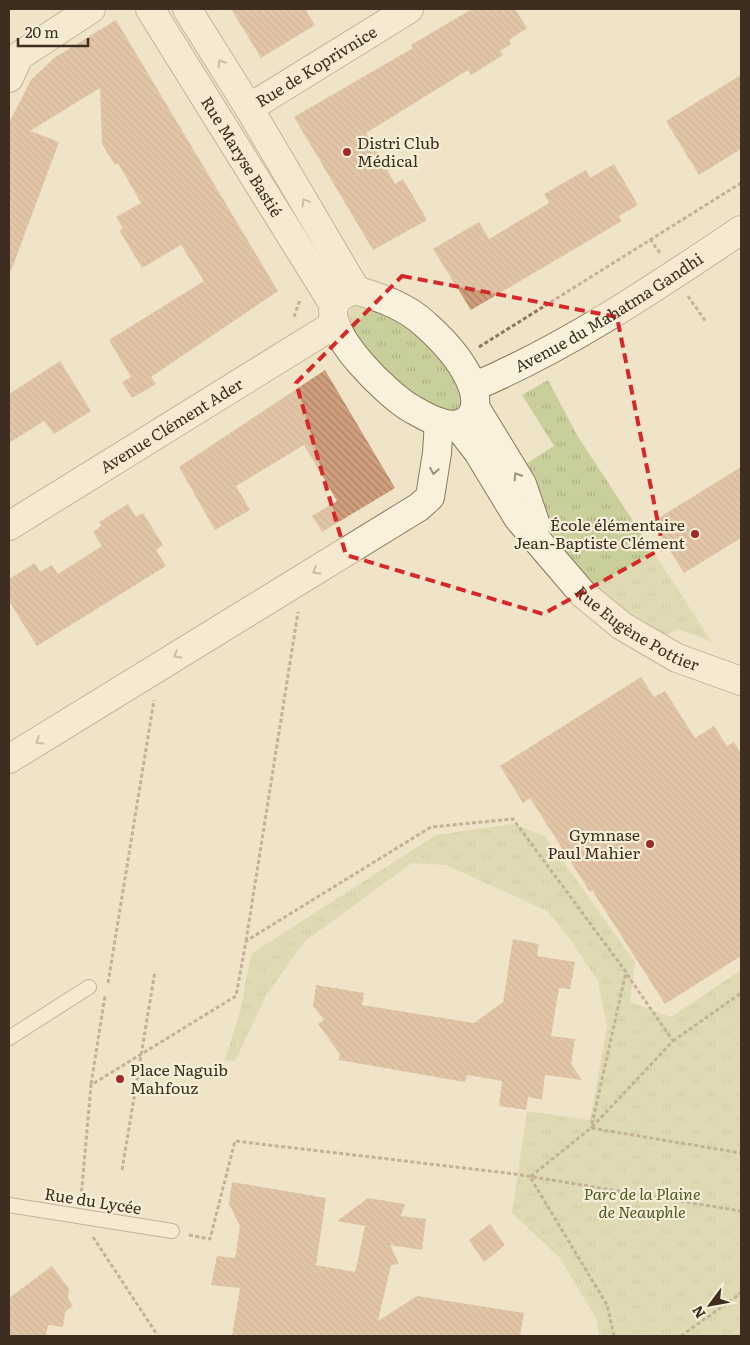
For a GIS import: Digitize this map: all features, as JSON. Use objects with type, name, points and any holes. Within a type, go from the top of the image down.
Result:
[{"type":"street","points":[[9,78],[19,56],[91,9]]},
{"type":"street","name":"Rue Maryse Bastié","points":[[150,9],[342,303]]},
{"type":"street","name":"Rue Maryse Bastié","points":[[187,9],[249,108],[342,303]]},
{"type":"street","name":"Rue de Koprivnice","points":[[249,108],[409,9]]},
{"type":"street","name":"Avenue du Mahatma Gandhi","points":[[461,410],[551,349],[674,275],[741,230]]},
{"type":"street","points":[[9,759],[419,506],[430,497],[437,453],[461,410],[408,408],[380,385],[356,360],[342,303]]},
{"type":"street","name":"Rue Eugène Pottier","points":[[342,303],[398,305],[426,325],[458,359],[461,410],[478,452],[518,518],[583,594],[622,626],[677,658],[741,681]]},
{"type":"street","name":"Avenue Clément Ader","points":[[9,526],[342,303]]},
{"type":"lane","points":[[165,9],[342,303]]},
{"type":"lane","points":[[9,1038],[89,988]]},
{"type":"lane","name":"Rue du Lycée","points":[[9,1205],[172,1231]]},
{"type":"path","points":[[458,359],[741,183]]},
{"type":"path","points":[[290,324],[296,316],[300,297]]},
{"type":"path","points":[[91,1085],[236,996],[298,614],[298,581]]},
{"type":"path","points":[[107,986],[152,716],[157,667]]},
{"type":"path","points":[[246,941],[431,827],[513,819],[626,972],[673,1041]]},
{"type":"path","points":[[122,1170],[155,971]]},
{"type":"path","points":[[591,1128],[626,972]]},
{"type":"path","points":[[530,1177],[591,1128],[673,1041],[741,993]]},
{"type":"path","points":[[106,994],[91,1085],[79,1217],[158,1336]]},
{"type":"path","points":[[591,1128],[741,1153]]},
{"type":"path","points":[[172,1231],[210,1239],[235,1141],[530,1177],[741,1211]]},
{"type":"path","points":[[530,1177],[606,1305],[614,1336]]},
{"type":"path","points":[[681,1336],[741,1293]]},
{"type":"highlighted area","points":[[402,276],[617,317],[663,548],[543,614],[346,555],[296,383]]},
{"type":"green space","points":[[356,304],[383,310],[425,340],[458,381],[463,401],[459,407],[452,412],[442,412],[389,378],[367,352],[354,332],[348,316]]},
{"type":"green space","points":[[548,380],[577,435],[712,642],[678,629],[667,635],[601,595],[572,562],[541,518],[524,465],[554,446],[522,395]]},
{"type":"green space","name":"Parc de la Plaine de Neauphle","points":[[513,824],[545,836],[635,962],[630,1002],[671,1017],[741,970],[741,1336],[599,1336],[596,1318],[560,1258],[512,1213],[527,1111],[590,1120],[607,1027],[598,981],[570,939],[547,911],[446,865],[412,863],[305,941],[267,994],[235,1061],[225,1060],[241,1008],[251,954],[436,835]]},
{"type":"building","points":[[231,9],[305,9],[315,25],[261,58]]},
{"type":"building","points":[[472,9],[515,9],[527,28],[509,40],[511,44],[500,51],[503,55],[471,75],[468,70],[366,133],[395,184],[403,179],[427,220],[373,250],[294,117],[413,48],[411,45]]},
{"type":"building","points":[[116,20],[278,291],[151,377],[156,384],[132,398],[122,382],[131,377],[109,340],[204,281],[181,245],[142,268],[119,230],[123,228],[116,217],[141,203],[118,163],[115,165],[102,144],[100,88],[30,131],[59,142],[11,271],[9,270],[9,123],[31,80],[54,58]]},
{"type":"building","points":[[741,75],[741,149],[699,175],[666,121]]},
{"type":"building","points":[[614,164],[638,205],[619,216],[622,221],[471,310],[433,249],[479,222],[489,239],[549,203],[544,194],[586,170],[590,178]]},
{"type":"building","points":[[60,361],[91,411],[54,434],[44,421],[9,443],[9,394]]},
{"type":"building","points":[[325,370],[395,488],[322,532],[312,516],[337,501],[304,445],[236,486],[250,510],[215,530],[179,467]]},
{"type":"building","points":[[741,467],[741,538],[684,573],[652,522]]},
{"type":"building","points":[[128,504],[136,517],[143,513],[163,545],[156,550],[166,566],[37,646],[9,601],[9,579],[35,563],[40,572],[52,565],[58,574],[102,546],[93,532],[101,526],[99,522]]},
{"type":"building","name":"Gymnase Paul Mahier","points":[[641,677],[654,697],[665,691],[695,738],[714,726],[727,746],[734,742],[741,753],[741,956],[665,1004],[530,798],[523,803],[500,766]]},
{"type":"building","points":[[513,939],[539,944],[537,956],[575,962],[570,989],[559,988],[551,1036],[575,1039],[571,1064],[582,1080],[545,1075],[542,1100],[528,1097],[526,1110],[499,1106],[502,1081],[467,1075],[465,1082],[339,1060],[340,1054],[318,1024],[324,1020],[313,1006],[316,985],[364,993],[362,1005],[474,1023],[503,1002]]},
{"type":"building","points":[[232,1182],[326,1198],[316,1265],[355,1272],[365,1226],[337,1221],[368,1198],[405,1204],[401,1216],[426,1219],[422,1250],[390,1245],[399,1264],[391,1265],[378,1321],[417,1296],[524,1313],[520,1336],[232,1336],[240,1288],[211,1285],[217,1256],[235,1258],[240,1226],[229,1204]]},
{"type":"building","points":[[490,1224],[505,1245],[484,1262],[469,1240]]},
{"type":"building","points":[[52,1266],[69,1289],[68,1298],[73,1306],[65,1312],[63,1327],[48,1325],[46,1336],[9,1336],[9,1298]]},
{"type":"place","name":"Distri Club Médical","points":[[347,152]]},
{"type":"place","name":"École élémentaire Jean-Baptiste Clément","points":[[695,534]]},
{"type":"place","name":"Gymnase Paul Mahier","points":[[650,844]]},
{"type":"place","name":"Place Naguib Mahfouz","points":[[120,1079]]}]
